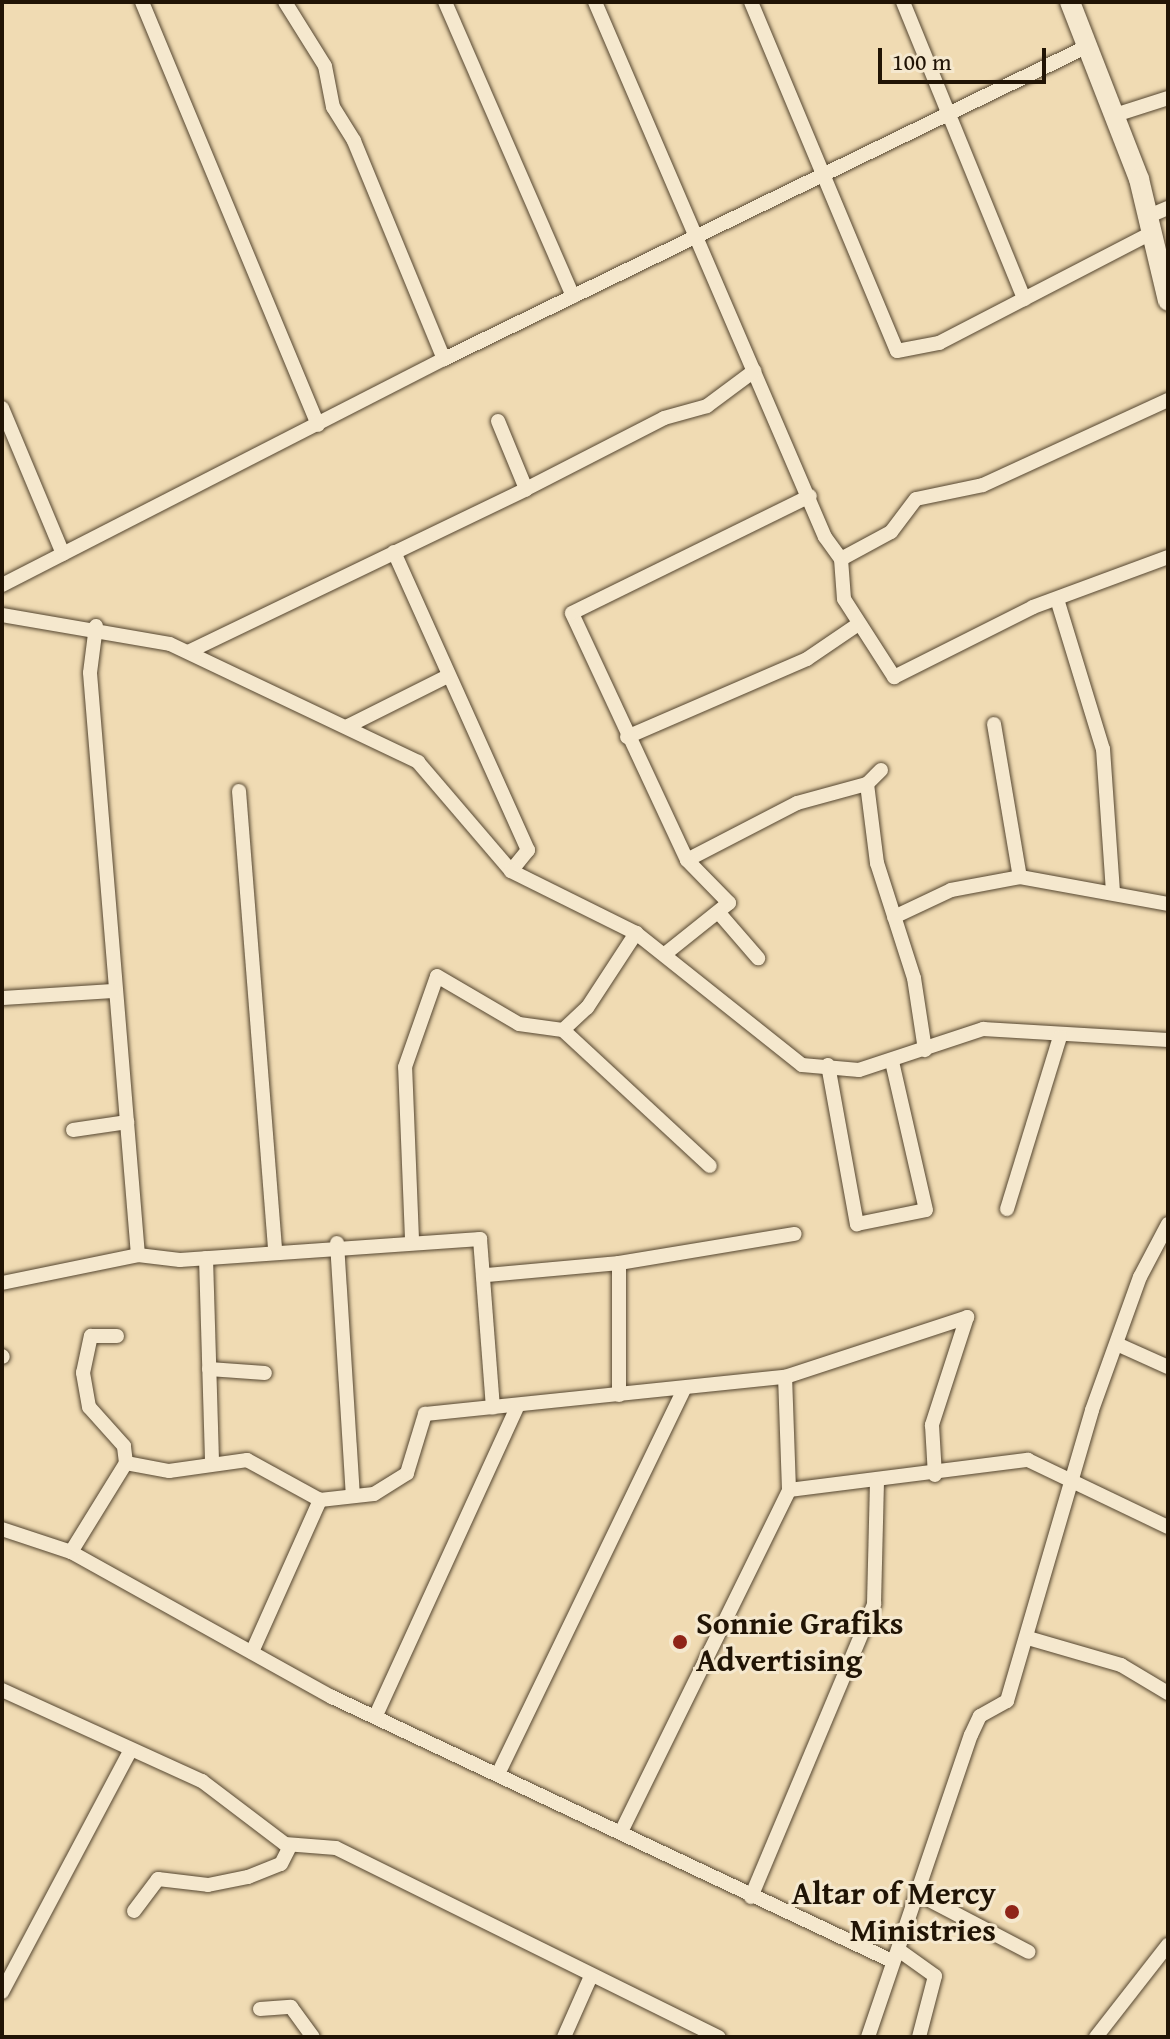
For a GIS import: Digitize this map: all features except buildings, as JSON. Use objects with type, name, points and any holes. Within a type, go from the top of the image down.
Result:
[{"type":"street","points":[[142,2],[318,425]]},
{"type":"street","points":[[285,2],[325,66],[333,107],[444,359]]},
{"type":"street","points":[[445,2],[573,296]]},
{"type":"street","points":[[595,2],[698,233],[754,371],[841,559],[840,586],[857,625],[894,677],[1057,599],[1168,557]]},
{"type":"street","points":[[751,2],[897,351],[939,343],[1024,299],[1157,219]]},
{"type":"street","points":[[903,2],[1024,299]]},
{"type":"street","points":[[1070,2],[1112,116],[1157,219],[1168,301]]},
{"type":"street","points":[[2,585],[444,359],[698,233],[952,117],[1088,46]]},
{"type":"street","points":[[1112,116],[1168,98]]},
{"type":"street","points":[[188,652],[526,489],[664,418],[707,406],[754,371]]},
{"type":"street","points":[[841,559],[891,532],[916,499],[983,485],[1168,400]]},
{"type":"street","points":[[2,408],[63,554]]},
{"type":"street","points":[[498,421],[526,489]]},
{"type":"street","points":[[665,954],[729,903],[687,860],[627,737],[572,613],[810,496]]},
{"type":"street","points":[[394,552],[446,677],[528,850],[511,871]]},
{"type":"street","points":[[1057,599],[1103,749],[1113,891]]},
{"type":"street","points":[[2,615],[96,626],[188,652],[418,762],[511,871],[636,933],[788,1058],[816,1069],[828,1065],[844,1071],[892,1062],[983,1029],[1060,1037],[1168,1040]]},
{"type":"street","points":[[627,737],[807,659],[857,625]]},
{"type":"street","points":[[96,626],[90,663],[114,991],[138,1255]]},
{"type":"street","points":[[348,726],[446,677]]},
{"type":"street","points":[[994,724],[1020,877]]},
{"type":"street","points":[[687,860],[797,803],[867,784],[881,770]]},
{"type":"street","points":[[867,784],[880,880],[914,978],[925,1050]]},
{"type":"street","points":[[239,791],[275,1248]]},
{"type":"street","points":[[894,917],[951,890],[1020,877],[1113,891],[1168,904]]},
{"type":"street","points":[[719,913],[758,958]]},
{"type":"street","points":[[563,1030],[587,1008],[636,933]]},
{"type":"street","points":[[412,1239],[405,1067],[437,976],[519,1024],[563,1030],[710,1166]]},
{"type":"street","points":[[2,998],[114,991]]},
{"type":"street","points":[[1007,1209],[1060,1037]]},
{"type":"street","points":[[828,1065],[857,1224],[926,1210],[892,1062]]},
{"type":"street","points":[[73,1130],[127,1122]]},
{"type":"street","points":[[868,2037],[977,1720],[1007,1701],[1077,1481],[1092,1410],[1168,1224]]},
{"type":"street","points":[[487,1275],[619,1263],[795,1234]]},
{"type":"street","points":[[2,1283],[138,1255],[206,1258],[337,1243],[480,1239],[487,1275],[493,1407]]},
{"type":"street","points":[[337,1243],[353,1495]]},
{"type":"street","points":[[206,1258],[212,1462]]},
{"type":"street","points":[[619,1263],[619,1395]]},
{"type":"street","points":[[126,1463],[169,1471],[212,1462],[260,1461],[285,1485],[320,1500],[374,1494],[403,1478],[425,1414],[684,1390],[785,1377],[967,1317],[966,1340],[932,1425],[935,1475]]},
{"type":"street","points":[[71,1552],[126,1463],[124,1446],[89,1407],[83,1373],[91,1336],[117,1336]]},
{"type":"street","points":[[1119,1345],[1168,1367]]},
{"type":"street","points":[[209,1369],[265,1373]]},
{"type":"street","points":[[621,1832],[789,1490],[785,1377]]},
{"type":"street","points":[[499,1772],[684,1390]]},
{"type":"street","points":[[377,1713],[517,1407]]},
{"type":"street","points":[[789,1490],[877,1484],[1015,1458],[1077,1481],[1168,1527]]},
{"type":"street","points":[[751,1897],[874,1604],[877,1484]]},
{"type":"street","points":[[252,1652],[320,1500]]},
{"type":"street","points":[[2,1529],[71,1552],[252,1652],[751,1897],[896,1956],[924,1964],[937,1983],[919,2037]]},
{"type":"street","points":[[1028,1638],[1121,1665],[1168,1693]]},
{"type":"street","points":[[2,1690],[130,1751],[202,1781],[290,1846],[336,1848],[719,2037]]},
{"type":"street","points":[[2,1992],[130,1751]]},
{"type":"street","points":[[134,1911],[158,1879],[208,1885],[248,1877],[281,1864],[290,1846]]},
{"type":"street","points":[[916,1893],[1029,1952]]},
{"type":"street","points":[[1096,2037],[1168,1945]]},
{"type":"street","points":[[564,2037],[591,1976]]},
{"type":"street","points":[[260,2009],[291,2007],[313,2037]]},
{"type":"place","name":"Sonnie Grafiks Advertising","points":[[680,1642]]},
{"type":"place","name":"Altar of Mercy Ministries","points":[[1012,1912]]}]
